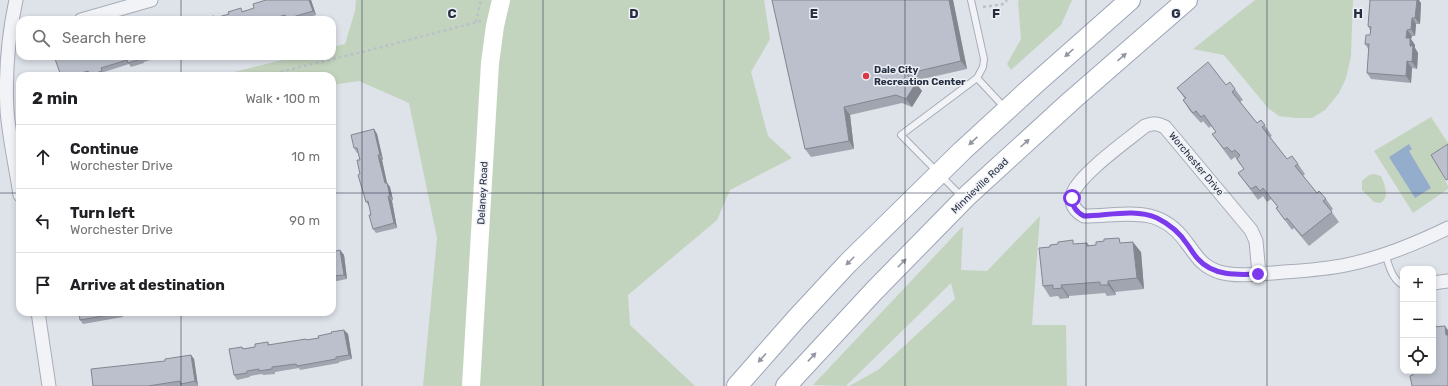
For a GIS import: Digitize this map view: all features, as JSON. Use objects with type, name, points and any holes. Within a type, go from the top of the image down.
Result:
[{"type":"main road","points":[[737,386],[848,263],[1006,110],[1130,0]]},
{"type":"main road","name":"Minnieville Road","points":[[786,386],[874,291],[964,199],[1071,100],[1187,0]]},
{"type":"street","points":[[16,0],[15,26],[3,58],[7,111],[16,169]]},
{"type":"street","points":[[95,16],[151,0]]},
{"type":"street","name":"Delaney Road","points":[[471,386],[490,63],[499,8]]},
{"type":"street","name":"Worchester Drive","points":[[1258,274],[1256,241],[1251,230],[1165,127],[1152,123],[1145,126],[1092,169],[1073,193],[1072,203],[1074,209],[1084,216],[1127,213],[1142,214],[1156,218],[1170,225],[1179,233],[1197,258],[1205,265],[1219,272],[1233,274],[1258,274],[1346,265],[1402,249],[1448,228]]},
{"type":"street","points":[[1436,283],[1448,281]]},
{"type":"street","points":[[39,316],[49,386]]},
{"type":"lane","points":[[964,199],[901,135],[977,78],[983,67],[984,59],[971,0]]},
{"type":"lane","points":[[977,78],[1006,110]]},
{"type":"lane","points":[[1385,254],[1394,278],[1400,284]]},
{"type":"path","points":[[476,22],[481,0]]},
{"type":"path","points":[[973,9],[1004,4],[1007,0]]},
{"type":"path","points":[[336,58],[476,22],[499,8]]},
{"type":"path","points":[[279,72],[329,60]]},
{"type":"green space","points":[[356,0],[764,0],[770,39],[751,72],[768,136],[792,158],[730,190],[717,220],[628,295],[630,325],[695,386],[423,386],[437,238],[409,103],[359,81],[336,84],[336,72],[234,72],[282,60],[336,60],[336,46],[345,44],[355,11]]},
{"type":"green space","points":[[1019,0],[1072,0],[1061,25],[1011,70],[1007,64],[1021,39]]},
{"type":"green space","points":[[1255,0],[1353,0],[1351,56],[1346,78],[1339,93],[1325,110],[1312,118],[1279,116],[1268,108],[1224,55],[1193,49]]},
{"type":"green space","points":[[1431,117],[1448,143],[1448,150],[1434,159],[1448,186],[1448,189],[1413,213],[1374,151]]},
{"type":"green space","points":[[1374,174],[1381,176],[1386,191],[1385,198],[1380,203],[1374,202],[1362,190],[1362,181],[1369,175]]},
{"type":"green space","points":[[1040,216],[1032,325],[1066,325],[1067,386],[849,386],[878,370],[955,299],[951,283],[846,386],[813,385],[963,226],[961,270],[987,271]]},
{"type":"water","points":[[1409,144],[1412,149],[1409,151],[1431,188],[1415,198],[1389,157]]},
{"type":"building","points":[[266,0],[309,0],[313,11],[296,16],[222,16],[229,14],[228,12],[241,8],[242,12],[254,8],[253,4]]},
{"type":"building","name":"Dale City Recreation Center","points":[[772,0],[949,0],[961,61],[906,74],[916,83],[906,99],[896,95],[844,107],[849,141],[805,149]]},
{"type":"building","points":[[1370,0],[1417,0],[1415,18],[1412,18],[1411,29],[1407,30],[1406,38],[1410,38],[1410,46],[1413,46],[1412,62],[1407,61],[1406,76],[1367,73],[1369,44],[1365,44],[1366,35],[1370,35],[1371,27],[1368,26]]},
{"type":"building","points":[[55,60],[127,60],[101,68],[102,71],[99,72],[60,72]]},
{"type":"building","points":[[127,60],[138,60],[128,63]]},
{"type":"building","points":[[1208,62],[1226,85],[1230,82],[1235,89],[1232,92],[1257,123],[1261,120],[1265,125],[1262,127],[1287,159],[1292,156],[1298,164],[1295,166],[1317,193],[1319,191],[1326,199],[1323,201],[1332,212],[1302,236],[1287,218],[1285,220],[1276,208],[1278,207],[1263,188],[1260,191],[1256,186],[1251,189],[1238,173],[1244,169],[1237,159],[1240,155],[1235,150],[1232,152],[1227,147],[1224,149],[1212,134],[1216,132],[1204,115],[1201,117],[1196,111],[1193,113],[1183,100],[1186,98],[1177,88]]},
{"type":"building","points":[[374,129],[380,155],[378,155],[390,196],[388,196],[394,223],[373,229],[369,215],[371,215],[368,201],[366,202],[358,175],[360,174],[357,160],[360,160],[357,148],[354,148],[351,135]]},
{"type":"building","points":[[1448,144],[1448,179],[1446,180],[1431,155]]},
{"type":"building","points":[[1119,238],[1120,243],[1133,242],[1137,278],[1108,281],[1108,285],[1100,285],[1100,282],[1061,285],[1062,288],[1053,289],[1053,285],[1043,286],[1039,248],[1050,247],[1050,245],[1058,244],[1058,242],[1073,240],[1073,244],[1087,243],[1087,246],[1096,245],[1096,242],[1104,241],[1104,239]]},
{"type":"building","points":[[340,250],[344,275],[336,276],[336,251]]},
{"type":"building","points":[[80,316],[103,316],[80,320]]},
{"type":"building","points":[[1445,326],[1446,335],[1448,335],[1448,386],[1412,386],[1410,376],[1413,374],[1436,374],[1436,327]]},
{"type":"building","points":[[344,330],[349,355],[336,357],[336,359],[297,366],[296,364],[272,367],[272,369],[259,371],[259,369],[234,375],[229,349],[255,347],[255,344],[268,342],[268,345],[319,338],[318,336]]},
{"type":"building","points":[[191,355],[195,381],[181,384],[180,381],[148,386],[93,386],[91,369],[165,361],[165,359]]},
{"type":"place","name":"Dale City Recreation Center","points":[[866,76]]},
{"type":"route","points":[[1072,198],[1074,209],[1084,216],[1127,213],[1142,214],[1156,218],[1170,225],[1179,233],[1197,258],[1205,265],[1219,272],[1233,274],[1258,274]]}]
